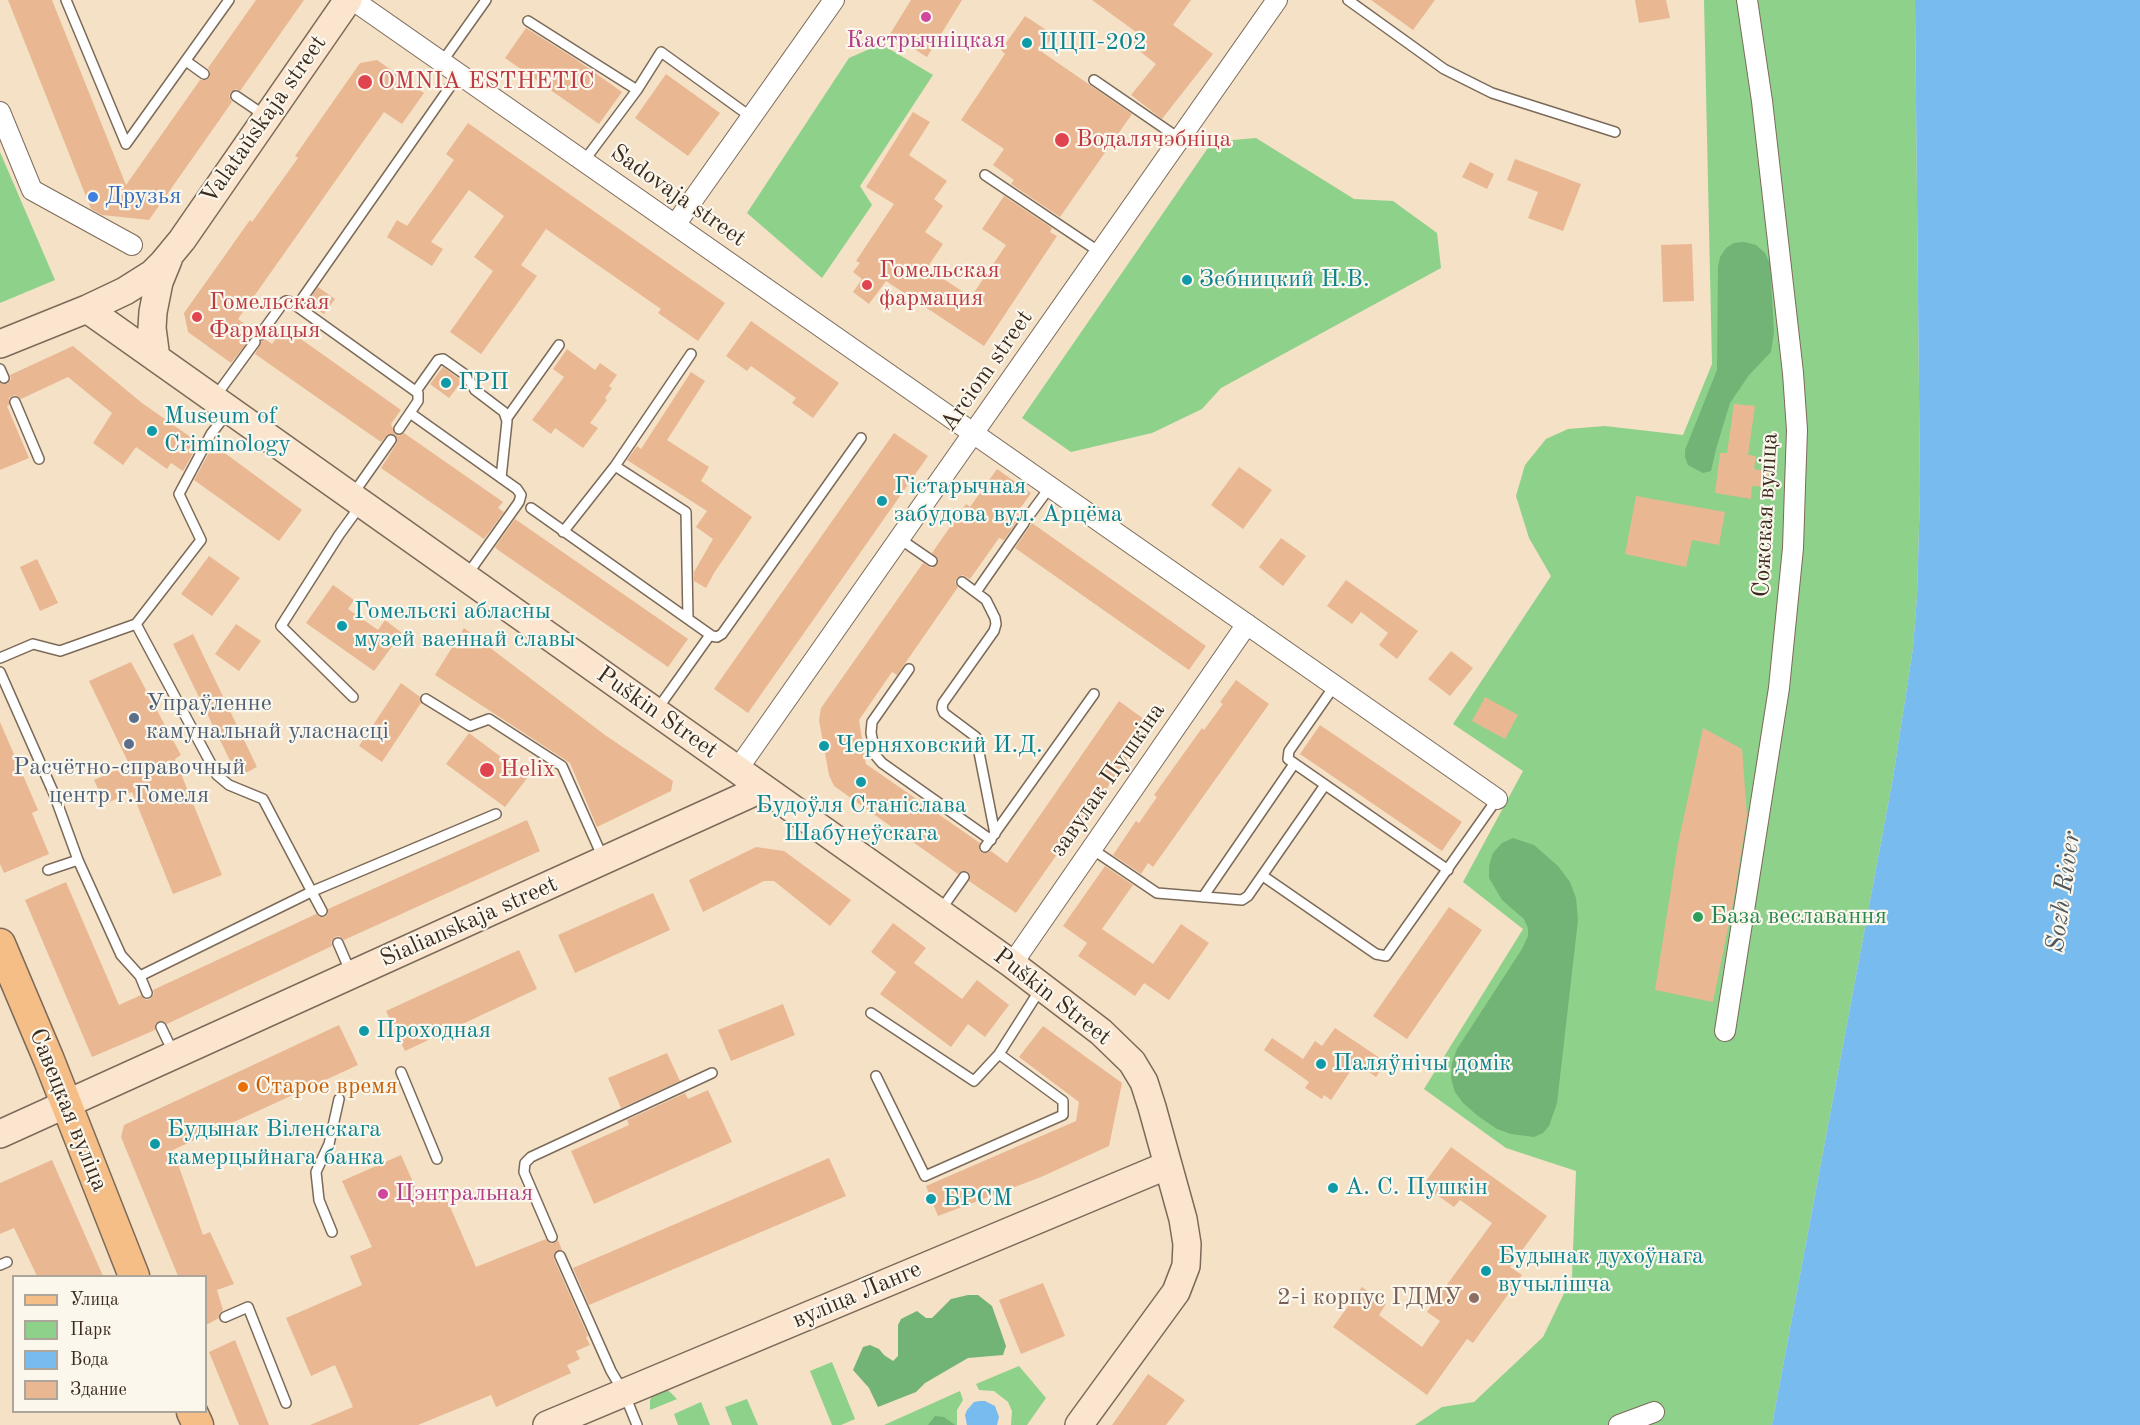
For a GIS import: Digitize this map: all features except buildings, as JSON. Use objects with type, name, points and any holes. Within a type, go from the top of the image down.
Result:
[{"type":"main road","name":"Савецкая вуліца","points":[[0,944],[49,1060],[134,1275]]},
{"type":"street","name":"Valataŭskaja street","points":[[170,255],[348,0]]},
{"type":"street","name":"Sadovaja street","points":[[353,0],[974,434]]},
{"type":"street","points":[[675,225],[834,0]]},
{"type":"street","name":"Arciom street","points":[[737,770],[1277,0]]},
{"type":"street","name":"Сожская вуліца","points":[[1725,1031],[1779,688],[1793,548],[1796,486],[1797,430],[1793,373],[1762,101],[1747,0]]},
{"type":"street","points":[[0,112],[32,190],[132,245]]},
{"type":"street","points":[[0,344],[125,291],[152,274],[170,255]]},
{"type":"street","points":[[156,358],[152,328],[153,312],[159,282],[170,255]]},
{"type":"street","name":"Puškin Street","points":[[87,309],[1012,964],[1101,1032],[1132,1062],[1144,1082],[1184,1225],[1187,1244],[1186,1266],[1176,1292],[1079,1425]]},
{"type":"street","points":[[974,434],[1497,799]]},
{"type":"street","name":"завулак Пушкіна","points":[[1012,964],[1247,624]]},
{"type":"street","name":"Sialianskaja street","points":[[0,1134],[763,788]]},
{"type":"street","name":"вуліца Ланге","points":[[546,1425],[1168,1165]]},
{"type":"street","points":[[1619,1425],[1654,1412]]},
{"type":"lane","points":[[66,0],[126,144],[230,0]]},
{"type":"lane","points":[[442,62],[486,0]]},
{"type":"lane","points":[[1348,0],[1444,69],[1492,93],[1615,132]]},
{"type":"lane","points":[[528,21],[638,90]]},
{"type":"lane","points":[[584,161],[638,90],[662,52],[752,117]]},
{"type":"lane","points":[[186,61],[204,74]]},
{"type":"lane","points":[[297,306],[459,74]]},
{"type":"lane","points":[[1094,80],[1180,139]]},
{"type":"lane","points":[[236,96],[266,117]]},
{"type":"lane","points":[[985,175],[1101,253]]},
{"type":"lane","points":[[0,658],[33,644],[60,651],[136,624],[201,540],[179,494],[257,338],[282,303],[286,301],[297,306],[420,395],[399,429]]},
{"type":"lane","points":[[501,478],[507,418],[559,345]]},
{"type":"lane","points":[[563,532],[615,466],[691,354]]},
{"type":"lane","points":[[416,391],[438,360],[442,359],[467,376],[475,390],[502,410],[507,418]]},
{"type":"lane","points":[[15,402],[39,459]]},
{"type":"lane","points":[[410,413],[520,492],[521,498],[465,577]]},
{"type":"lane","points":[[531,508],[717,637],[722,634],[861,438]]},
{"type":"lane","points":[[353,697],[281,626],[339,535],[356,500],[391,440]]},
{"type":"lane","points":[[615,466],[686,512],[688,618]]},
{"type":"lane","points":[[976,592],[1050,487]]},
{"type":"lane","points":[[900,539],[932,561]]},
{"type":"lane","points":[[962,582],[988,604],[995,618],[995,627],[943,703],[942,708],[944,713],[976,737],[990,840]]},
{"type":"lane","points":[[136,624],[217,775],[229,785],[263,799],[322,911]]},
{"type":"lane","points":[[655,712],[710,634]]},
{"type":"lane","points":[[909,669],[872,722],[871,733],[876,756],[882,763],[990,840]]},
{"type":"lane","points":[[0,672],[54,794],[78,860],[121,955],[140,976],[147,993]]},
{"type":"lane","points":[[1335,685],[1289,751],[1288,759],[1448,870]]},
{"type":"lane","points":[[990,840],[1094,694]]},
{"type":"lane","points":[[426,699],[470,726],[489,719],[562,766],[604,861]]},
{"type":"lane","points":[[1203,897],[1294,764]]},
{"type":"lane","points":[[1092,849],[1157,893],[1239,900],[1246,898],[1263,876],[1325,785]]},
{"type":"lane","points":[[1263,876],[1376,954],[1384,956],[1389,954],[1497,799]]},
{"type":"lane","points":[[140,976],[313,891],[496,814]]},
{"type":"lane","points":[[48,870],[78,860]]},
{"type":"lane","points":[[939,913],[964,877]]},
{"type":"lane","points":[[338,943],[352,975]]},
{"type":"lane","points":[[871,1013],[974,1081],[999,1054],[1042,986]]},
{"type":"lane","points":[[161,1027],[175,1056]]},
{"type":"lane","points":[[876,1076],[926,1176],[1063,1115],[1063,1101],[999,1054]]},
{"type":"lane","points":[[401,1072],[436,1159]]},
{"type":"lane","points":[[552,1237],[524,1172],[525,1163],[531,1157],[712,1073]]},
{"type":"lane","points":[[332,1232],[319,1200],[316,1172],[329,1144],[339,1099]]},
{"type":"lane","points":[[560,1256],[610,1371],[624,1394],[637,1425]]},
{"type":"lane","points":[[225,1317],[248,1307],[286,1403]]},
{"type":"green space","points":[[1704,0],[1915,0],[1920,492],[1913,648],[1893,778],[1772,1425],[1415,1425],[1442,1407],[1474,1402],[1543,1337],[1572,1277],[1576,1171],[1506,1148],[1424,1089],[1523,929],[1463,882],[1523,771],[1453,724],[1551,576],[1529,538],[1516,496],[1525,465],[1546,439],[1568,429],[1605,426],[1683,435],[1712,364]]},
{"type":"green space","points":[[881,44],[933,75],[860,186],[872,205],[822,278],[747,213],[849,58]]},
{"type":"green space","points":[[1256,138],[1354,199],[1393,201],[1437,233],[1441,268],[1221,388],[1202,409],[1152,433],[1071,452],[1022,418],[1212,142]]},
{"type":"green space","points":[[0,152],[55,280],[0,303]]},
{"type":"green space","points":[[1744,242],[1756,245],[1765,253],[1770,264],[1774,332],[1771,352],[1749,375],[1730,403],[1711,471],[1703,473],[1688,465],[1685,450],[1717,370],[1720,257],[1726,248],[1734,243]]},
{"type":"green space","points":[[1513,838],[1534,845],[1558,866],[1570,882],[1576,898],[1578,920],[1557,1103],[1549,1126],[1543,1133],[1534,1137],[1511,1134],[1497,1129],[1478,1116],[1463,1103],[1455,1092],[1451,1078],[1452,1063],[1457,1049],[1522,949],[1528,936],[1528,928],[1524,919],[1502,900],[1489,878],[1489,866],[1493,853],[1502,843]]},
{"type":"green space","points":[[978,1295],[992,1306],[1006,1346],[1003,1355],[968,1358],[925,1383],[916,1392],[878,1407],[869,1388],[853,1370],[863,1347],[870,1345],[879,1349],[893,1361],[898,1356],[898,1325],[901,1319],[917,1311],[926,1318],[932,1318],[951,1299]]},
{"type":"green space","points":[[832,1362],[855,1419],[841,1425],[832,1425],[810,1371]]},
{"type":"green space","points":[[1019,1366],[1046,1398],[1027,1425],[1011,1425],[1012,1411],[1008,1402],[994,1391],[979,1390],[976,1384]]},
{"type":"green space","points":[[663,1390],[669,1391],[677,1399],[650,1410],[650,1400],[653,1395]]},
{"type":"green space","points":[[960,1391],[963,1400],[957,1410],[957,1425],[884,1425]]},
{"type":"green space","points":[[747,1399],[758,1425],[732,1425],[725,1407]]},
{"type":"green space","points":[[701,1402],[710,1425],[678,1425],[674,1414]]},
{"type":"green space","points":[[935,1416],[944,1417],[955,1425],[928,1425]]},
{"type":"water","name":"Sozh River","points":[[1915,0],[2140,0],[2140,1425],[1772,1425],[1893,778],[1913,648],[1920,492]]},
{"type":"water","points":[[980,1401],[995,1406],[999,1417],[997,1425],[967,1425],[965,1415],[967,1410],[974,1402]]},
{"type":"place","name":"Кастрычніцкая","points":[[926,17]]},
{"type":"place","name":"ЦЦП-202","points":[[1027,43]]},
{"type":"place","name":"OMNIA ESTHETIC","points":[[365,82]]},
{"type":"place","name":"Водалячэбніца","points":[[1062,140]]},
{"type":"place","name":"Друзья","points":[[93,197]]},
{"type":"place","name":"Зебницкий Н.В.","points":[[1187,280]]},
{"type":"place","name":"Гомельская фармация","points":[[867,285]]},
{"type":"place","name":"Гомельская Фармацыя","points":[[197,317]]},
{"type":"place","name":"ГРП","points":[[446,383]]},
{"type":"place","name":"Museum of Criminology","points":[[152,431]]},
{"type":"place","name":"Гістарычная забудова вул. Арцёма","points":[[882,501]]},
{"type":"place","name":"Гомельскі абласны музей ваеннай славы","points":[[342,626]]},
{"type":"place","name":"Упраўленне камунальнай уласнасці","points":[[134,718]]},
{"type":"place","name":"Расчётно-справочный центр г.Гомеля","points":[[129,744]]},
{"type":"place","name":"Черняховский И.Д.","points":[[824,746]]},
{"type":"place","name":"Helix","points":[[487,770]]},
{"type":"place","name":"Будоўля Станіслава Шабунеўскага","points":[[861,782]]},
{"type":"place","name":"База веславання","points":[[1698,917]]},
{"type":"place","name":"Проходная","points":[[364,1031]]},
{"type":"place","name":"Паляўнічы домік","points":[[1321,1064]]},
{"type":"place","name":"Старое время","points":[[243,1087]]},
{"type":"place","name":"Будынак Віленскага камерцыйнага банка","points":[[155,1144]]},
{"type":"place","name":"А. С. Пушкін","points":[[1333,1188]]},
{"type":"place","name":"Цэнтральная","points":[[383,1194]]},
{"type":"place","name":"БРСМ","points":[[931,1199]]},
{"type":"place","name":"Будынак духоўнага вучылішча","points":[[1486,1271]]},
{"type":"place","name":"2-і корпус ГДМУ","points":[[1474,1298]]}]
